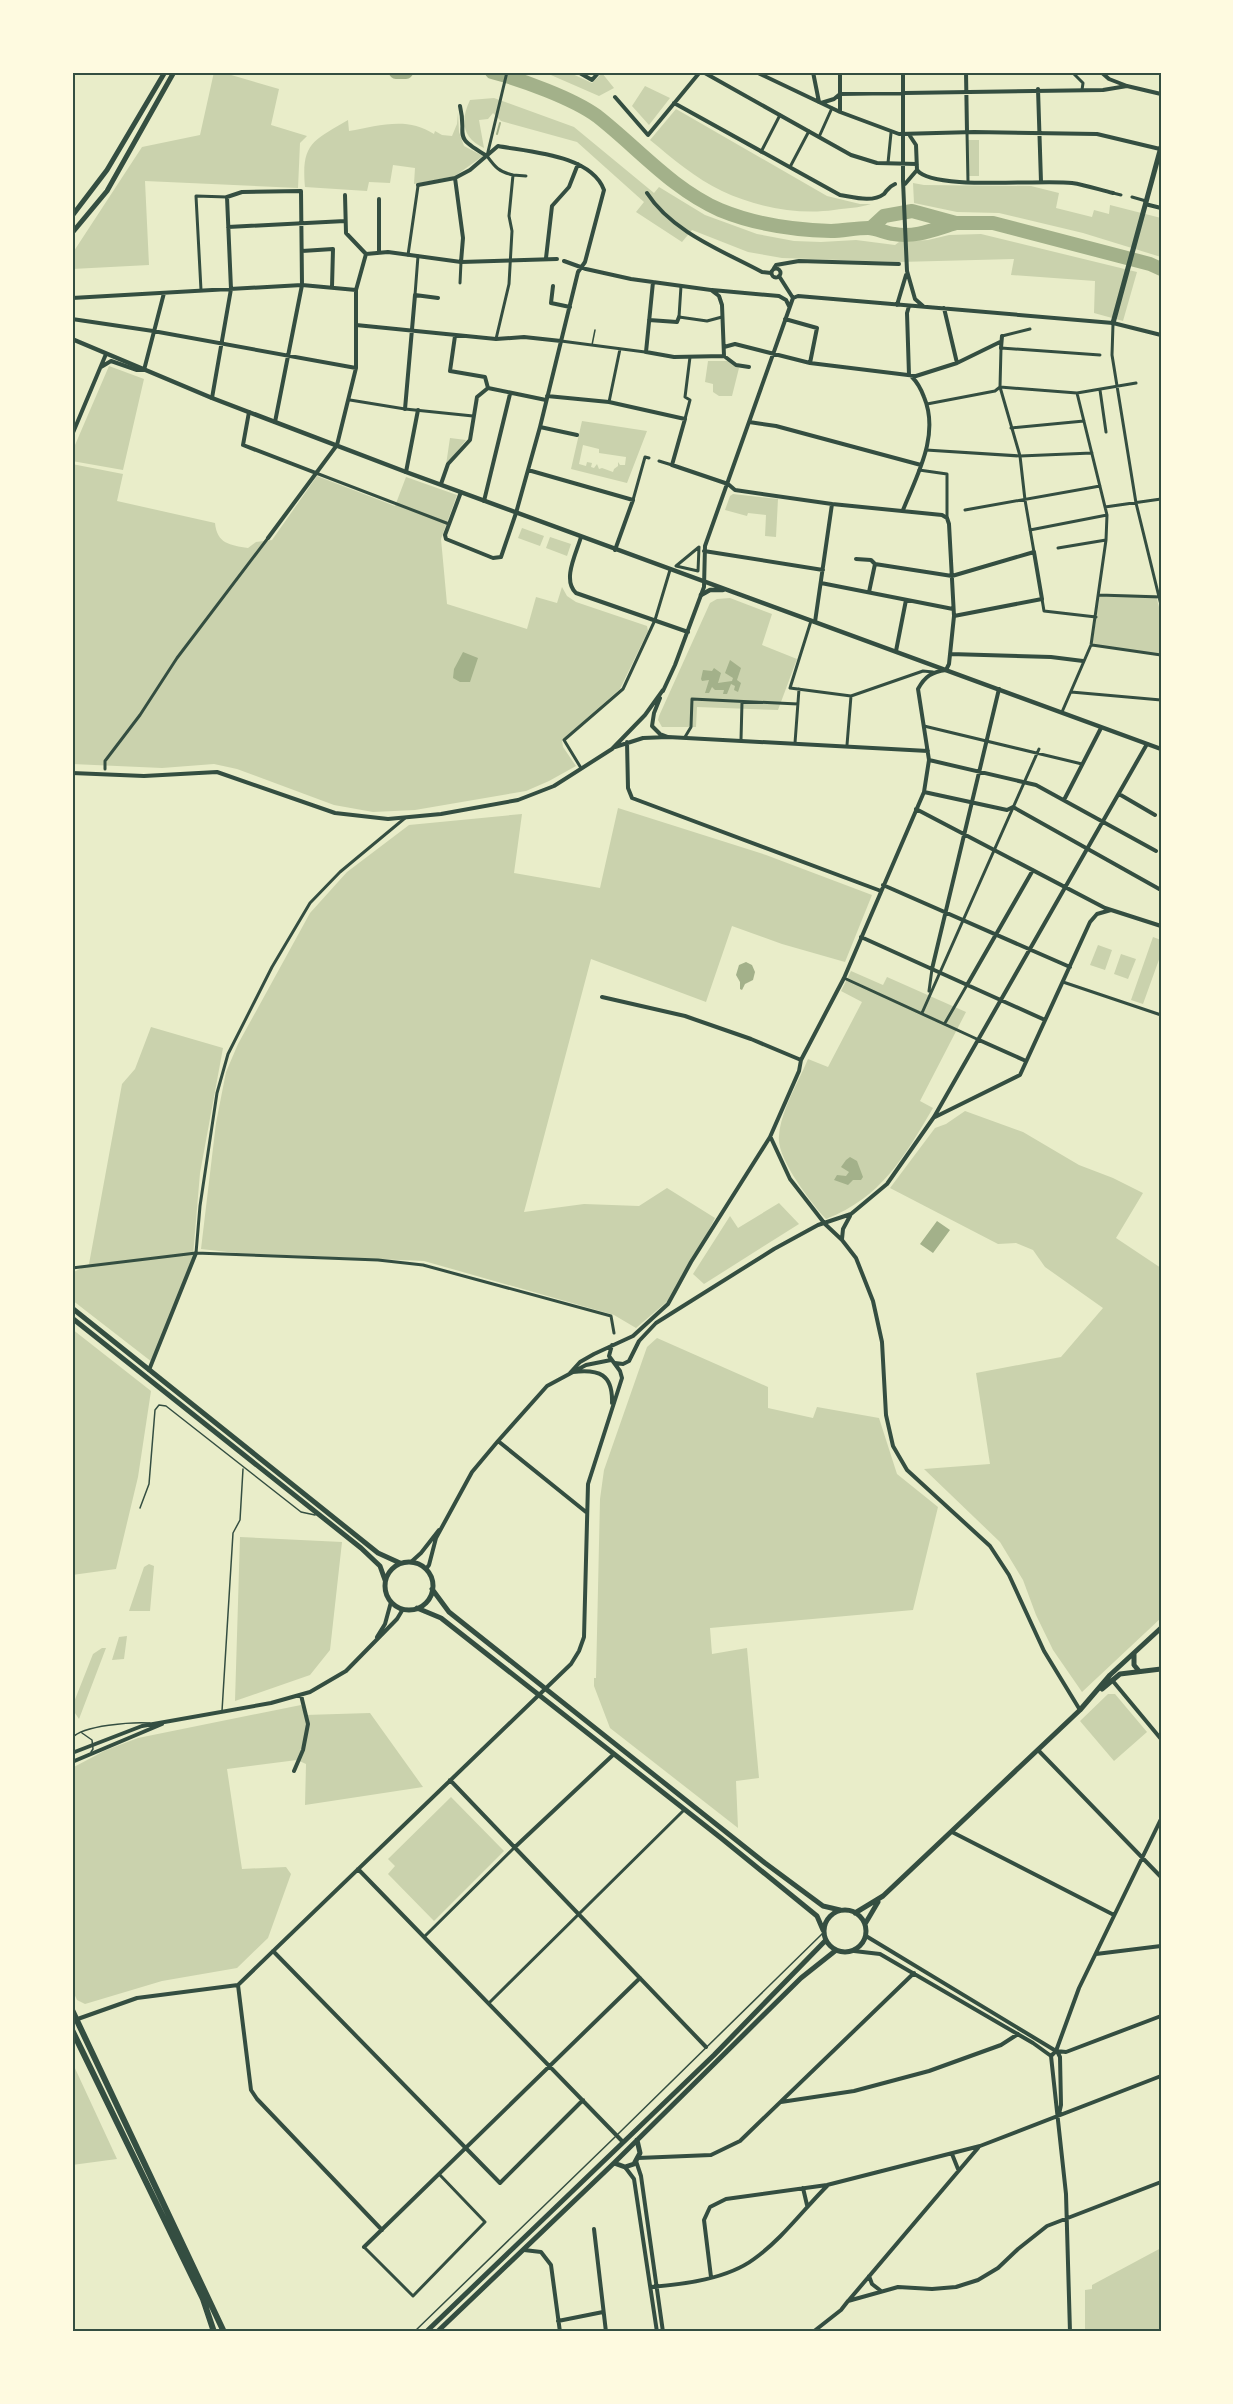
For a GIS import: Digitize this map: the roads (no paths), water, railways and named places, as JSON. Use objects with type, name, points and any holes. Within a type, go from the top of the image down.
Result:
[{"type":"main road","points":[[72,216],[107,170],[165,72]]},
{"type":"main road","points":[[72,233],[107,191],[174,72]]},
{"type":"main road","points":[[1113,323],[1161,149]]},
{"type":"main road","points":[[72,1308],[378,1553],[400,1563],[411,1562],[426,1569],[432,1582],[432,1589],[427,1600],[417,1608]]},
{"type":"main road","points":[[72,1318],[376,1561],[382,1569],[387,1595],[391,1602],[403,1609],[417,1608],[441,1618],[817,1916],[825,1941],[835,1951],[848,1953],[863,1943],[866,1936],[865,1924],[883,1896]]},
{"type":"main road","points":[[385,1580],[391,1570],[400,1563]]},
{"type":"main road","points":[[432,1589],[449,1612],[765,1863],[823,1906],[855,1913],[865,1924]]},
{"type":"main road","points":[[855,1913],[883,1896],[952,1832],[1080,1710],[1110,1675],[1161,1628]]},
{"type":"main road","points":[[1134,1652],[1132,1659],[1139,1671]]},
{"type":"main road","points":[[1091,1698],[1120,1674],[1161,1669]]},
{"type":"main road","points":[[823,1931],[826,1920],[840,1910]]},
{"type":"main road","points":[[426,2332],[714,2055],[825,1941]]},
{"type":"main road","points":[[437,2332],[525,2250],[801,1978],[835,1951]]},
{"type":"main road","points":[[72,2010],[74,2020],[205,2298],[214,2332]]},
{"type":"main road","points":[[72,2030],[224,2332]]},
{"type":"main road","points":[[614,2163],[614,2155],[622,2141],[632,2138],[637,2140]]},
{"type":"main road","points":[[614,2163],[625,2168],[637,2159],[640,2148],[637,2140]]},
{"type":"street","points":[[487,156],[507,72]]},
{"type":"street","points":[[578,72],[591,80],[595,79],[599,72]]},
{"type":"street","points":[[615,97],[648,135],[702,72],[851,155],[877,163],[916,164]]},
{"type":"street","points":[[756,72],[840,112],[891,133],[1097,134],[1161,149]]},
{"type":"street","points":[[813,72],[820,102]]},
{"type":"street","points":[[840,72],[840,112]]},
{"type":"street","points":[[897,305],[907,272],[903,72]]},
{"type":"street","points":[[966,72],[968,183]]},
{"type":"street","points":[[1072,72],[1083,83],[1082,90]]},
{"type":"street","points":[[1101,72],[1109,79],[1127,86],[1161,94]]},
{"type":"street","points":[[820,102],[834,99],[840,94],[966,90],[1103,90],[1127,86]]},
{"type":"street","points":[[1038,89],[1041,182]]},
{"type":"street","points":[[674,103],[840,195],[867,199],[883,194],[888,187],[895,184]]},
{"type":"street","points":[[460,105],[464,140],[487,156],[502,173],[526,176]]},
{"type":"street","points":[[819,137],[832,108]]},
{"type":"street","points":[[761,152],[780,115]]},
{"type":"street","points":[[789,168],[809,131]]},
{"type":"street","points":[[888,163],[891,133]]},
{"type":"street","points":[[905,185],[916,170],[916,145],[914,138],[906,134]]},
{"type":"street","points":[[916,145],[923,134]]},
{"type":"street","points":[[408,255],[418,185],[456,178],[470,170],[498,146],[578,164],[592,171],[604,190],[582,267],[578,272],[540,427],[516,513],[501,556],[493,558],[446,539],[445,535],[462,492]]},
{"type":"street","points":[[546,258],[552,206],[569,187],[578,164]]},
{"type":"street","points":[[916,170],[923,177],[968,183],[1072,183],[1121,195]]},
{"type":"street","points":[[496,339],[509,284],[512,231],[509,216],[513,175]]},
{"type":"street","points":[[456,178],[463,238],[460,284]]},
{"type":"street","points":[[201,290],[196,196],[227,197],[242,192],[301,191],[302,285],[276,422]]},
{"type":"street","points":[[647,193],[666,215],[691,234],[762,272],[772,271],[779,274],[793,298]]},
{"type":"street","points":[[345,195],[346,233],[366,254]]},
{"type":"street","points":[[212,398],[231,289],[227,197]]},
{"type":"street","points":[[1132,197],[1161,208]]},
{"type":"street","points":[[378,253],[379,199]]},
{"type":"street","points":[[228,227],[345,221]]},
{"type":"street","points":[[302,251],[333,249],[332,286]]},
{"type":"street","points":[[366,254],[408,255],[461,262],[557,259]]},
{"type":"street","points":[[105,768],[105,761],[140,715],[177,657],[337,445],[350,400],[356,368],[356,290],[366,254]]},
{"type":"street","points":[[405,409],[418,256]]},
{"type":"street","points":[[564,261],[653,282],[779,296],[786,300],[789,307]]},
{"type":"street","points":[[772,271],[776,265],[799,261],[899,264]]},
{"type":"street","points":[[779,274],[783,263]]},
{"type":"street","points":[[772,271],[773,276],[779,274]]},
{"type":"street","points":[[907,272],[915,299],[922,306]]},
{"type":"street","points":[[646,352],[653,282]]},
{"type":"street","points":[[72,298],[302,285],[356,290]]},
{"type":"street","points":[[554,286],[550,303],[570,307]]},
{"type":"street","points":[[649,320],[677,322],[681,286]]},
{"type":"street","points":[[711,290],[719,296],[724,356]]},
{"type":"street","points":[[144,370],[164,292]]},
{"type":"street","points":[[414,295],[438,298]]},
{"type":"street","points":[[669,736],[660,734],[652,726],[654,712],[701,595],[704,580],[704,551],[793,298],[798,296],[1113,323],[1161,335]]},
{"type":"street","points":[[903,510],[926,450],[931,420],[918,384],[909,375],[907,323],[909,306],[915,299]]},
{"type":"street","points":[[944,309],[957,363]]},
{"type":"street","points":[[1031,323],[1032,316]]},
{"type":"street","points":[[679,317],[707,321],[722,317]]},
{"type":"street","points":[[785,319],[817,328],[810,363]]},
{"type":"street","points":[[72,320],[222,343],[356,368]]},
{"type":"street","points":[[1113,323],[1112,355],[1136,503],[1161,605]]},
{"type":"street","points":[[356,325],[496,339],[524,337],[674,357],[724,356],[736,365],[749,368]]},
{"type":"street","points":[[1030,329],[1002,336],[1000,387],[1020,456],[1024,500],[1044,611],[1096,617]]},
{"type":"street","points":[[455,336],[450,371],[485,377],[488,388]]},
{"type":"street","points":[[72,339],[212,398],[406,472],[1161,749]]},
{"type":"street","points":[[724,347],[735,344],[810,363],[916,376],[957,363],[1000,345],[1100,355]]},
{"type":"street","points":[[609,402],[620,349]]},
{"type":"street","points":[[72,435],[106,354]]},
{"type":"street","points":[[672,465],[690,400],[686,397],[690,357]]},
{"type":"street","points":[[101,367],[111,361],[136,370],[144,370]]},
{"type":"street","points":[[927,404],[995,391],[1000,387],[1077,393],[1136,383]]},
{"type":"street","points":[[488,388],[510,394],[609,402],[685,419]]},
{"type":"street","points":[[441,484],[448,464],[470,440],[477,397],[488,388]]},
{"type":"street","points":[[1100,390],[1106,432]]},
{"type":"street","points":[[1062,712],[1091,645],[1106,540],[1107,515],[1077,393]]},
{"type":"street","points":[[484,501],[510,394]]},
{"type":"street","points":[[350,400],[405,409],[473,416]]},
{"type":"street","points":[[406,472],[418,410]]},
{"type":"street","points":[[249,412],[243,445],[449,524]]},
{"type":"street","points":[[72,416],[80,417]]},
{"type":"street","points":[[749,422],[776,426],[921,465]]},
{"type":"street","points":[[1011,428],[1084,422]]},
{"type":"street","points":[[540,427],[577,435]]},
{"type":"street","points":[[926,450],[1020,456],[1092,453]]},
{"type":"street","points":[[615,549],[633,500],[645,457],[649,458]]},
{"type":"street","points":[[658,461],[728,484],[735,490],[832,504],[942,515],[947,518]]},
{"type":"street","points":[[528,470],[633,500]]},
{"type":"street","points":[[919,470],[947,474],[945,511],[949,524],[954,616],[946,670]]},
{"type":"street","points":[[965,510],[1100,486]]},
{"type":"street","points":[[1105,507],[1161,499]]},
{"type":"street","points":[[832,504],[813,622],[790,688],[851,696],[923,671],[946,670]]},
{"type":"street","points":[[1030,530],[1107,515]]},
{"type":"street","points":[[581,537],[569,580],[570,587],[576,593],[688,632]]},
{"type":"street","points":[[1058,548],[1106,540]]},
{"type":"street","points":[[699,547],[698,571],[676,566],[691,553],[699,547]]},
{"type":"street","points":[[704,551],[823,570]]},
{"type":"street","points":[[856,559],[952,576],[1034,552]]},
{"type":"street","points":[[868,592],[875,564]]},
{"type":"street","points":[[582,770],[564,740],[623,689],[655,620],[671,568]]},
{"type":"street","points":[[821,583],[954,609]]},
{"type":"street","points":[[701,595],[718,589],[731,592]]},
{"type":"street","points":[[1099,595],[1160,597]]},
{"type":"street","points":[[954,616],[1042,599]]},
{"type":"street","points":[[896,651],[906,600]]},
{"type":"street","points":[[1091,645],[1161,655]]},
{"type":"street","points":[[950,654],[1051,657],[1083,661]]},
{"type":"street","points":[[570,1373],[580,1362],[633,1336],[668,1304],[691,1262],[770,1137],[799,1071],[801,1060],[843,978],[924,792],[929,760],[918,689],[923,679],[933,672]]},
{"type":"street","points":[[795,743],[799,689]]},
{"type":"street","points":[[928,995],[932,969],[999,689]]},
{"type":"street","points":[[612,749],[645,715],[663,690]]},
{"type":"street","points":[[1071,692],[1161,700]]},
{"type":"street","points":[[847,745],[851,696]]},
{"type":"street","points":[[685,737],[691,727],[692,699],[798,704]]},
{"type":"street","points":[[741,740],[742,702]]},
{"type":"street","points":[[924,726],[1038,750],[1082,764]]},
{"type":"street","points":[[1064,800],[1101,728]]},
{"type":"street","points":[[72,773],[144,776],[217,772],[335,813],[361,817],[405,818],[518,800],[554,786],[612,749],[643,738],[669,736],[928,751]]},
{"type":"street","points":[[627,742],[628,788],[632,798],[880,891]]},
{"type":"street","points":[[842,1240],[845,1221],[887,1184],[934,1118],[1147,744]]},
{"type":"street","points":[[922,1013],[1038,750]]},
{"type":"street","points":[[929,760],[1036,785],[1156,851]]},
{"type":"street","points":[[924,792],[1007,810],[1013,807]]},
{"type":"street","points":[[1119,794],[1155,816]]},
{"type":"street","points":[[1013,807],[1161,890]]},
{"type":"street","points":[[916,809],[1111,910],[1161,926]]},
{"type":"street","points":[[149,1370],[196,1253],[200,1206],[218,1093],[228,1054],[272,967],[310,903],[340,872],[405,818]]},
{"type":"street","points":[[945,1023],[1033,870]]},
{"type":"street","points":[[883,885],[1070,967]]},
{"type":"street","points":[[934,1118],[1020,1075],[1090,922],[1097,914],[1111,910]]},
{"type":"street","points":[[861,937],[1045,1020]]},
{"type":"street","points":[[843,978],[1026,1061]]},
{"type":"street","points":[[1063,982],[1161,1015]]},
{"type":"street","points":[[603,997],[685,1016],[751,1039],[801,1060]]},
{"type":"street","points":[[770,1137],[790,1179],[825,1224],[856,1258],[873,1301],[882,1342],[886,1415],[893,1446],[907,1470],[990,1546],[1009,1575],[1044,1652],[1080,1710]]},
{"type":"street","points":[[426,1569],[436,1538],[472,1472],[547,1386],[586,1365],[612,1361],[620,1365],[626,1363],[646,1332],[656,1323],[774,1249],[818,1225],[851,1214]]},
{"type":"street","points":[[72,1268],[196,1253],[378,1260],[423,1264],[611,1316],[614,1333]]},
{"type":"street","points":[[623,1342],[631,1349],[632,1354]]},
{"type":"street","points":[[74,2020],[137,1998],[238,1984],[571,1664],[584,1637],[588,1484],[622,1378],[609,1352],[613,1345]]},
{"type":"street","points":[[570,1373],[592,1371],[602,1374],[609,1381],[612,1391],[612,1408]]},
{"type":"street","points":[[498,1441],[587,1513]]},
{"type":"street","points":[[411,1562],[443,1525]]},
{"type":"street","points":[[374,1643],[385,1624],[391,1602]]},
{"type":"street","points":[[72,1753],[154,1723],[271,1703],[310,1692],[346,1671],[398,1618],[403,1609]]},
{"type":"street","points":[[1112,1680],[1161,1739]]},
{"type":"street","points":[[294,1771],[303,1750],[308,1724],[301,1695]]},
{"type":"street","points":[[72,1762],[164,1723]]},
{"type":"street","points":[[1038,1750],[1161,1877]]},
{"type":"street","points":[[424,1937],[614,1754]]},
{"type":"street","points":[[450,1780],[706,2047]]},
{"type":"street","points":[[489,2003],[685,1810]]},
{"type":"street","points":[[1051,2055],[1056,2051],[1079,1988],[1161,1818]]},
{"type":"street","points":[[952,1832],[1114,1915]]},
{"type":"street","points":[[358,1869],[622,2141]]},
{"type":"street","points":[[866,1936],[1056,2051],[1060,2057],[1061,2105],[1059,2114]]},
{"type":"street","points":[[1095,1954],[1161,1946]]},
{"type":"street","points":[[273,1951],[500,2183],[583,2100]]},
{"type":"street","points":[[854,1951],[880,1954],[1051,2055],[1056,2106],[1059,2114],[1067,2218],[1070,2332]]},
{"type":"street","points":[[657,2332],[654,2287],[637,2159],[711,2155],[740,2141],[914,1973]]},
{"type":"street","points":[[439,2174],[485,2222],[413,2296],[364,2247],[640,1978]]},
{"type":"street","points":[[238,1984],[251,2090],[382,2230]]},
{"type":"street","points":[[1056,2051],[1066,2052],[1161,2016]]},
{"type":"street","points":[[781,2102],[854,2091],[929,2071],[1001,2045],[1018,2034]]},
{"type":"street","points":[[711,2277],[704,2220],[710,2207],[726,2199],[827,2185],[952,2154],[980,2146],[1161,2076]]},
{"type":"street","points":[[813,2332],[841,2310],[958,2169],[980,2146]]},
{"type":"street","points":[[952,2154],[958,2169]]},
{"type":"street","points":[[625,2168],[634,2179],[663,2332]]},
{"type":"street","points":[[848,2301],[898,2288],[956,2287],[978,2280],[998,2268],[1018,2248],[1047,2226],[1161,2182]]},
{"type":"street","points":[[654,2287],[711,2277],[752,2260],[773,2243],[827,2185]]},
{"type":"street","points":[[803,2188],[807,2206]]},
{"type":"street","points":[[594,2229],[606,2332]]},
{"type":"street","points":[[525,2250],[541,2252],[550,2265],[560,2332]]},
{"type":"street","points":[[868,2276],[872,2284],[882,2292]]},
{"type":"street","points":[[558,2321],[603,2312]]},
{"type":"lane","points":[[592,345],[595,330]]},
{"type":"lane","points":[[140,1508],[149,1484],[155,1410],[159,1405],[166,1406],[301,1512],[321,1516]]},
{"type":"lane","points":[[222,1712],[233,1533],[240,1520],[243,1467]]},
{"type":"lane","points":[[72,1738],[90,1729],[138,1722],[154,1723]]},
{"type":"lane","points":[[80,1732],[87,1735],[92,1744],[91,1753]]},
{"type":"lane","points":[[72,1753],[82,1757]]},
{"type":"lane","points":[[414,2332],[823,1931]]},
{"type":"waterway","points":[[396,72],[406,72]]},
{"type":"waterway","points":[[492,72],[546,90],[587,109],[686,191],[733,215],[789,228],[831,231],[868,228],[902,235],[925,232],[956,223]]},
{"type":"waterway","points":[[497,134],[500,123]]},
{"type":"waterway","points":[[871,228],[884,216],[912,211],[956,223],[993,223],[1150,264],[1161,269]]}]
